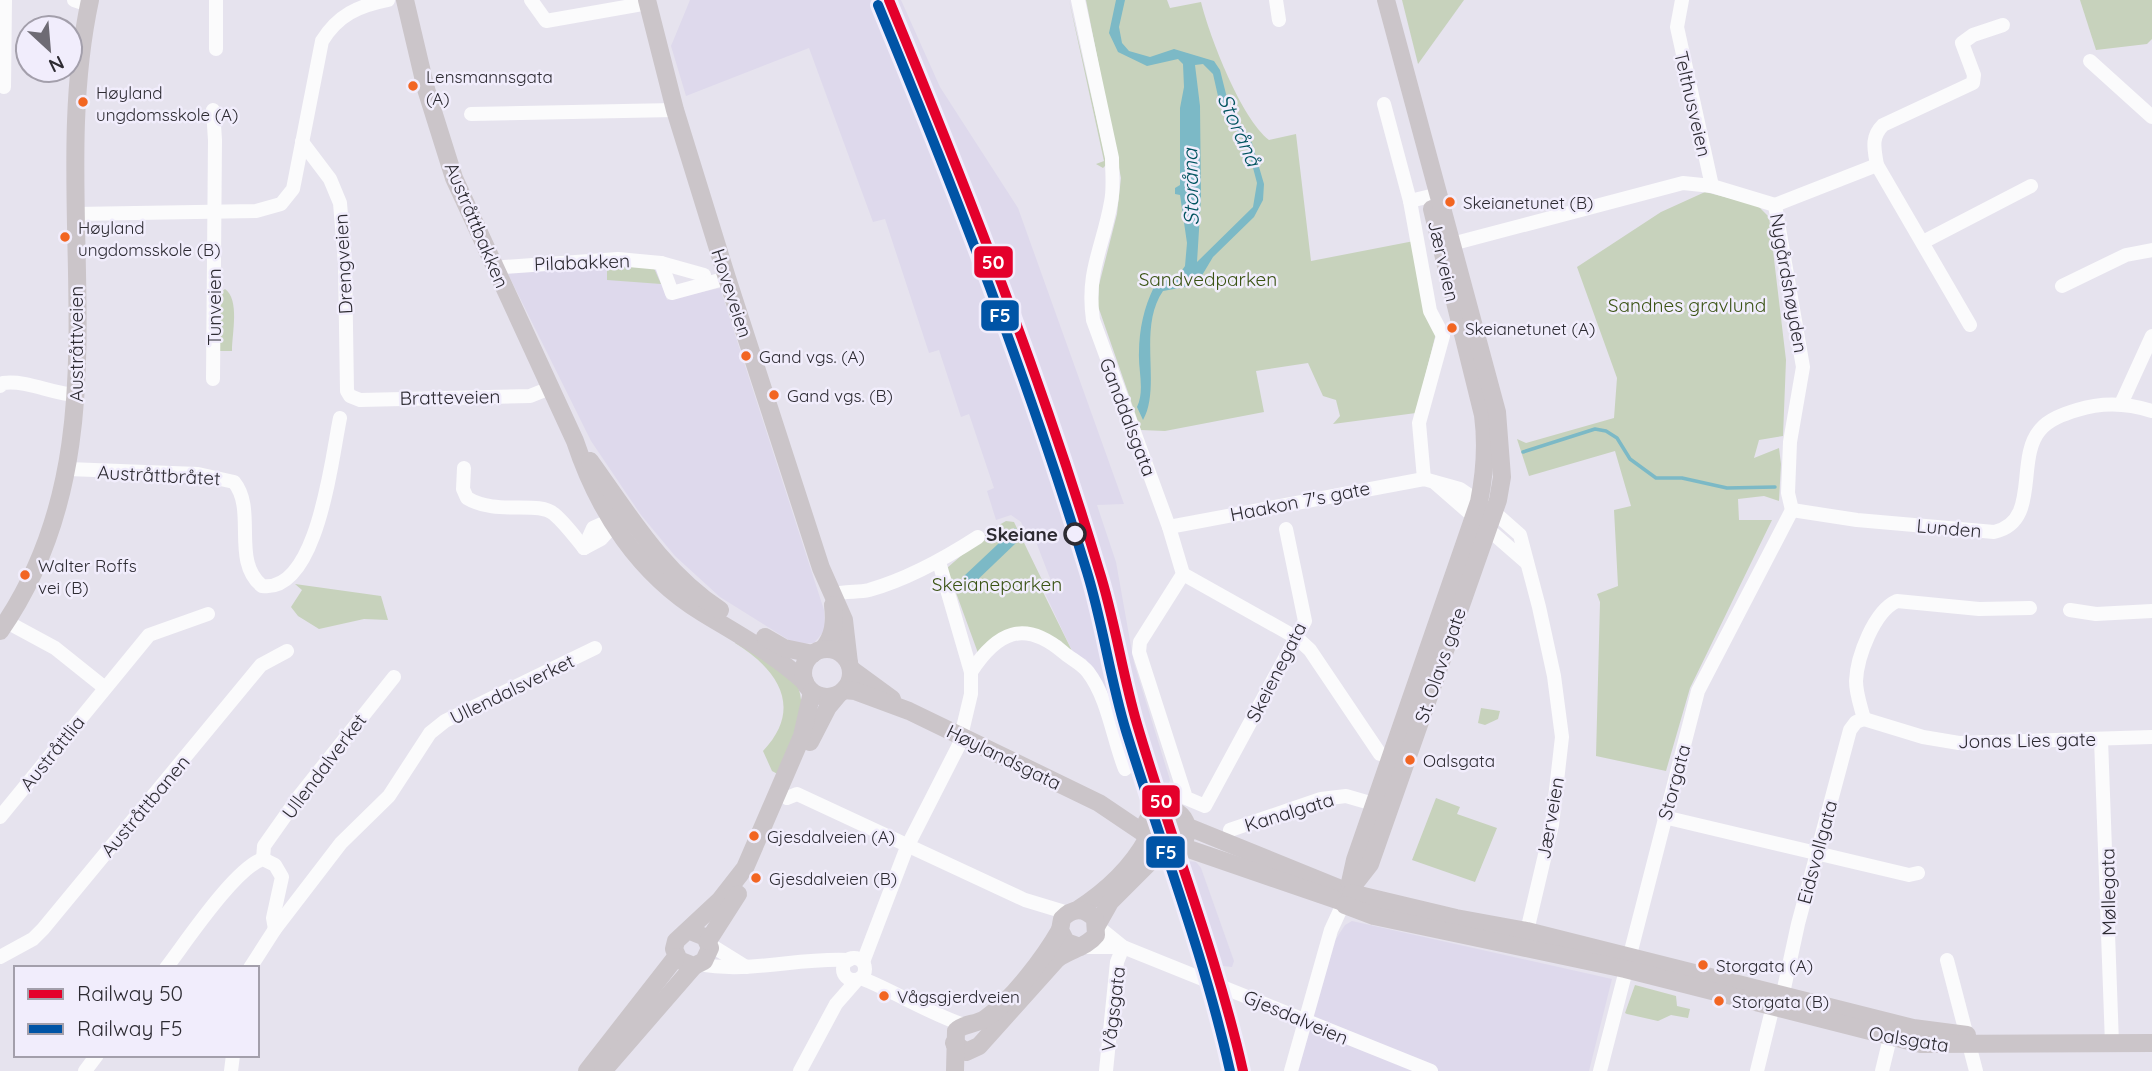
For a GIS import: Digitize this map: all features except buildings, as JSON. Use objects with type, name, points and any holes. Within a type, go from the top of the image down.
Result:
[{"type":"main road","name":"Austråttbakken","points":[[405,0],[426,89],[454,178],[575,441],[587,477],[657,578],[701,612],[778,658],[808,687]]},
{"type":"main road","name":"Jærveien","points":[[1386,0],[1447,246],[1499,422],[1502,477],[1484,515]]},
{"type":"main road","name":"Hoveveien","points":[[648,1],[675,110],[727,278],[831,595],[844,620],[850,666]]},
{"type":"main road","name":"Austråttveien","points":[[5,616],[47,541],[68,469],[77,395],[75,106],[84,2]]},
{"type":"main road","name":"Jærveien","points":[[1447,246],[1483,415],[1487,447],[1484,515]]},
{"type":"main road","name":"St. Olavs gate","points":[[1346,896],[1370,864],[1382,806],[1484,515]]},
{"type":"main road","name":"Austråttbakken","points":[[616,520],[704,600],[784,648],[818,652]]},
{"type":"main road","name":"Hoveveien","points":[[818,652],[829,641],[835,622],[831,595]]},
{"type":"main road","points":[[586,1071],[676,957],[677,939],[690,931],[732,885],[762,835],[803,737],[808,687],[806,661],[818,652],[842,654],[850,666],[850,681],[816,728],[796,798],[708,942],[708,956],[696,965],[603,1071]]},
{"type":"main road","name":"Høylandsgata","points":[[850,666],[909,711],[960,740],[1098,803],[1142,814],[1157,811]]},
{"type":"main road","points":[[808,687],[820,696],[841,692]]},
{"type":"main road","name":"Høylandsgata","points":[[841,692],[855,691],[909,711]]},
{"type":"main road","name":"Høylandsgata","points":[[1098,803],[1151,841]]},
{"type":"main road","points":[[966,1071],[979,1045],[1057,959],[1068,951],[1090,943],[1110,902],[1151,841],[1147,820],[1157,811],[1175,811],[1186,826],[1186,836],[1180,846],[1151,841]]},
{"type":"main road","name":"Oalsgata","points":[[1186,826],[1346,896],[1374,916],[1530,939],[1778,1000],[1968,1040]]},
{"type":"main road","points":[[955,1071],[956,1031],[996,1010],[1048,951],[1066,920],[1099,896],[1151,841]]},
{"type":"main road","name":"Oalsgata","points":[[1180,846],[1346,896]]},
{"type":"main road","points":[[1066,920],[1090,914],[1097,926]]},
{"type":"main road","points":[[1066,920],[1066,942],[1080,947]]},
{"type":"main road","points":[[690,931],[702,934],[708,942]]},
{"type":"main road","points":[[676,957],[682,963],[696,965]]},
{"type":"main road","name":"Oalsgata","points":[[1778,1000],[1890,1038],[1920,1044],[1968,1040],[2112,1039],[2152,1043]]},
{"type":"main road","points":[[967,1025],[979,1031],[979,1045]]},
{"type":"main road","name":"Oalsgata","points":[[2112,1039],[2152,1032]]},
{"type":"main road","points":[[954,1043],[966,1052],[979,1045]]},
{"type":"street","points":[[4,87],[5,0]]},
{"type":"street","points":[[216,0],[216,49]]},
{"type":"street","points":[[75,214],[256,211],[281,204],[293,189],[314,69],[327,33],[348,13],[388,0]]},
{"type":"street","points":[[531,0],[546,21],[648,1]]},
{"type":"street","name":"Ganddalsgata","points":[[1078,0],[1112,169],[1112,199],[1090,286],[1091,303],[1100,344],[1169,527],[1183,574]]},
{"type":"street","points":[[1276,0],[1279,20]]},
{"type":"street","name":"Telthusveien","points":[[1682,0],[1677,21],[1683,62],[1712,186]]},
{"type":"street","points":[[1970,325],[1877,165],[1873,145],[1875,133],[1883,125],[1973,83],[1974,75],[1962,43],[1973,35],[2003,25]]},
{"type":"street","points":[[2090,61],[2152,117]]},
{"type":"street","name":"Jærveien","points":[[1384,104],[1410,201],[1430,311],[1443,336],[1419,423],[1428,480]]},
{"type":"street","name":"Tunveien","points":[[213,110],[213,379]]},
{"type":"street","points":[[471,114],[675,110]]},
{"type":"street","name":"Drengveien","points":[[302,142],[330,178],[340,203],[345,262],[347,391],[350,396]]},
{"type":"street","name":"Nygårdshøyden","points":[[1792,510],[1788,493],[1791,433],[1803,367],[1774,205],[1877,165]]},
{"type":"street","name":"Telthusveien","points":[[1447,246],[1683,183],[1712,186],[1774,205]]},
{"type":"street","points":[[1923,242],[2031,186]]},
{"type":"street","points":[[1410,201],[1434,195]]},
{"type":"street","points":[[2062,286],[2126,255],[2152,250]]},
{"type":"street","name":"Pilabakken","points":[[504,267],[618,259],[661,262],[704,275]]},
{"type":"street","points":[[661,262],[672,293],[727,278]]},
{"type":"street","points":[[2121,404],[2152,336]]},
{"type":"street","points":[[0,386],[3,383],[19,381],[49,391],[77,395]]},
{"type":"street","name":"Bratteveien","points":[[350,396],[360,400],[530,396],[550,388]]},
{"type":"street","name":"Lunden","points":[[1792,510],[1857,520],[1994,532],[2004,530],[2017,518],[2022,505],[2032,447],[2040,429],[2059,416],[2083,408],[2121,404],[2152,411]]},
{"type":"street","name":"Austråttbråtet","points":[[68,469],[198,474],[234,482],[241,494],[251,573],[262,586],[271,587],[288,576],[305,554],[320,524],[340,418]]},
{"type":"street","points":[[464,468],[463,489],[467,498],[495,509],[542,508],[553,512],[584,548],[593,528],[616,520]]},
{"type":"street","points":[[1460,489],[1477,482],[1484,475]]},
{"type":"street","points":[[1428,480],[1484,515]]},
{"type":"street","name":"Haakon 7's gate","points":[[1169,527],[1428,480],[1460,489],[1484,515]]},
{"type":"street","name":"Storgata","points":[[1600,1071],[1698,691],[1792,510]]},
{"type":"street","name":"Jærveien","points":[[1484,515],[1528,564],[1554,676],[1562,737],[1552,825],[1530,939]]},
{"type":"street","name":"Skeienegata","points":[[1183,574],[1140,642],[1139,652],[1186,798],[1205,806],[1305,621],[1286,529]]},
{"type":"street","points":[[831,595],[848,589],[866,591],[939,562],[978,537]]},
{"type":"street","points":[[800,1071],[871,939],[907,848],[960,740],[971,694],[971,672],[939,562]]},
{"type":"street","points":[[1183,574],[1297,638],[1310,650],[1380,754]]},
{"type":"street","points":[[1864,719],[1856,683],[1858,671],[1877,615],[1889,605],[1897,601],[1979,609],[2030,608]]},
{"type":"street","points":[[2070,610],[2096,614],[2152,611]]},
{"type":"street","name":"Austråttlia","points":[[0,817],[149,635],[208,614]]},
{"type":"street","points":[[5,616],[55,648],[105,688]]},
{"type":"street","points":[[971,672],[982,654],[1003,637],[1026,633],[1046,637],[1088,672],[1125,769]]},
{"type":"street","name":"Ullendalsverket","points":[[251,966],[275,929],[341,843],[389,796],[430,733],[445,721],[595,648]]},
{"type":"street","name":"Austråttbanen","points":[[0,957],[33,939],[43,929],[261,664],[287,651]]},
{"type":"street","name":"Ullendalverket","points":[[263,859],[262,850],[300,795],[394,677]]},
{"type":"street","name":"Jonas Lies gate","points":[[1864,719],[1923,737],[1959,743],[2152,737]]},
{"type":"street","name":"Eidsvollgata","points":[[1757,1071],[1850,730],[1856,722],[1864,719]]},
{"type":"street","name":"Møllegata","points":[[2101,739],[2112,1039]]},
{"type":"street","name":"Kanalgata","points":[[1230,830],[1321,799],[1346,796],[1382,806]]},
{"type":"street","points":[[796,798],[1066,920]]},
{"type":"street","points":[[1664,817],[1909,875],[1918,873]]},
{"type":"street","points":[[168,966],[231,884],[248,867],[263,859],[275,865],[282,877],[272,918],[275,929]]},
{"type":"street","name":"St. Olavs gate","points":[[1291,1071],[1331,930],[1346,896]]},
{"type":"street","name":"Gjesdalveien","points":[[1097,926],[1123,947],[1431,1071]]},
{"type":"street","points":[[708,942],[747,968]]},
{"type":"street","name":"Gjesdalveien","points":[[1080,947],[1123,947]]},
{"type":"street","name":"Vågsgata","points":[[1106,1071],[1117,962],[1123,947]]},
{"type":"street","points":[[696,965],[722,969],[747,968],[821,958],[854,968],[932,1014],[967,1025]]},
{"type":"street","points":[[1947,960],[1976,1071]]},
{"type":"street","points":[[932,1014],[954,1043]]},
{"type":"street","points":[[1882,1071],[1890,1038]]},
{"type":"shaded area","points":[[690,0],[901,0],[940,87],[1018,208],[1124,504],[1097,505],[1116,562],[1134,663],[1170,780],[1166,792],[1148,797],[1136,786],[1086,659],[1075,657],[1043,589],[1053,586],[1031,529],[1025,531],[1021,522],[1011,515],[996,520],[987,491],[994,488],[969,414],[961,417],[939,350],[929,353],[885,219],[873,222],[809,48],[686,96],[671,46]]},
{"type":"shaded area","points":[[655,265],[667,300],[720,288],[824,610],[825,630],[814,643],[795,644],[720,597],[675,556],[641,515],[591,441],[508,274],[511,269]]},
{"type":"shaded area","points":[[1189,861],[1196,862],[1201,868],[1234,961],[1232,967],[1203,964],[1171,867]]},
{"type":"shaded area","points":[[1352,921],[1612,979],[1589,1071],[1295,1071],[1332,945],[1345,925]]},
{"type":"green space","points":[[1069,0],[1107,164],[1103,168],[1096,164],[1104,161]]},
{"type":"green space","name":"Sandvedparken","points":[[1086,0],[1167,0],[1170,8],[1201,2],[1211,36],[1228,76],[1258,129],[1269,140],[1296,134],[1311,261],[1414,241],[1436,333],[1416,413],[1333,424],[1340,416],[1336,400],[1323,396],[1308,363],[1256,371],[1264,412],[1165,431],[1141,430],[1098,306],[1099,285],[1117,214],[1121,178]]},
{"type":"green space","points":[[1402,0],[1464,0],[1418,64]]},
{"type":"green space","points":[[2080,0],[2152,0],[2152,39],[2147,44],[2096,50]]},
{"type":"green space","name":"Sandnes gravlund","points":[[1705,192],[1757,205],[1769,217],[1786,360],[1783,436],[1759,440],[1754,458],[1779,448],[1779,501],[1764,496],[1738,499],[1739,520],[1772,520],[1690,688],[1666,771],[1596,756],[1600,602],[1597,594],[1618,586],[1614,510],[1631,506],[1615,451],[1529,476],[1517,439],[1526,443],[1614,418],[1617,378],[1577,267],[1661,212]]},
{"type":"green space","points":[[610,265],[653,266],[661,284],[607,280],[607,268]]},
{"type":"green space","points":[[225,289],[230,294],[234,309],[232,351],[218,351],[218,294]]},
{"type":"green space","name":"Skeianeparken","points":[[1006,521],[1014,522],[1044,584],[1041,588],[1075,657],[1067,652],[1061,641],[1036,630],[978,653],[947,568],[992,529]]},
{"type":"green space","points":[[295,584],[381,596],[388,620],[364,619],[319,629],[298,616],[291,607],[302,590]]},
{"type":"green space","points":[[737,638],[797,685],[800,718],[781,776],[772,771],[763,751],[776,735],[782,719],[780,690],[763,664],[735,643]]},
{"type":"green space","points":[[1481,708],[1500,711],[1498,719],[1485,725],[1478,723]]},
{"type":"green space","points":[[1436,798],[1460,807],[1457,814],[1497,828],[1475,882],[1412,860]]},
{"type":"green space","points":[[1635,985],[1676,996],[1677,1006],[1690,1009],[1688,1018],[1671,1015],[1658,1021],[1625,1013]]},
{"type":"water","points":[[1116,0],[1125,0],[1119,27],[1122,43],[1129,51],[1150,57],[1174,49],[1214,61],[1220,70],[1228,102],[1252,143],[1264,184],[1263,200],[1254,217],[1213,257],[1201,277],[1185,287],[1163,291],[1155,306],[1150,340],[1150,391],[1143,420],[1137,407],[1141,387],[1139,344],[1145,311],[1154,287],[1180,273],[1185,266],[1187,243],[1180,195],[1175,194],[1175,188],[1180,185],[1183,64],[1178,59],[1147,66],[1118,52],[1109,33]],"holes":[[[1203,64],[1213,74],[1220,105],[1247,145],[1257,183],[1253,207],[1197,262],[1201,198],[1200,106],[1195,65]]]},
{"type":"water","points":[[1015,528],[1020,537],[1017,542],[970,587],[964,576]]},
{"type":"waterway","points":[[1523,452],[1595,429],[1606,431],[1617,438],[1630,459],[1656,478],[1682,478],[1727,488],[1775,487]]},
{"type":"railway","points":[[894,0],[911,51]]},
{"type":"rail line","name":"50","points":[[889,0],[1001,282],[1053,425],[1105,589],[1137,724],[1207,939],[1243,1071]]},
{"type":"rail line","name":"F5","points":[[878,5],[989,286],[1064,500],[1093,592],[1126,731],[1195,942],[1230,1071]]},
{"type":"place","name":"Lensmannsgata (A)","points":[[413,86]]},
{"type":"place","name":"Høyland ungdomsskole (A)","points":[[83,102]]},
{"type":"place","name":"Skeianetunet (B)","points":[[1450,202]]},
{"type":"place","name":"Høyland ungdomsskole (B)","points":[[65,237]]},
{"type":"place","name":"Skeianetunet (A)","points":[[1452,328]]},
{"type":"place","name":"Gand vgs. (A)","points":[[746,356]]},
{"type":"place","name":"Gand vgs. (B)","points":[[774,395]]},
{"type":"place","name":"Skeiane","points":[[1075,534]]},
{"type":"place","name":"Walter Roffs vei (B)","points":[[25,575]]},
{"type":"place","name":"Oalsgata","points":[[1410,760]]},
{"type":"place","name":"Gjesdalveien (A)","points":[[754,836]]},
{"type":"place","name":"Gjesdalveien (B)","points":[[756,878]]},
{"type":"place","name":"Storgata (A)","points":[[1703,965]]},
{"type":"place","name":"Vågsgjerdveien","points":[[884,996]]},
{"type":"place","name":"Storgata (B)","points":[[1719,1001]]},
{"type":"water label","name":"Storånå","points":[[1239,130]]},
{"type":"water label","name":"Storåna","points":[[1191,187]]}]
